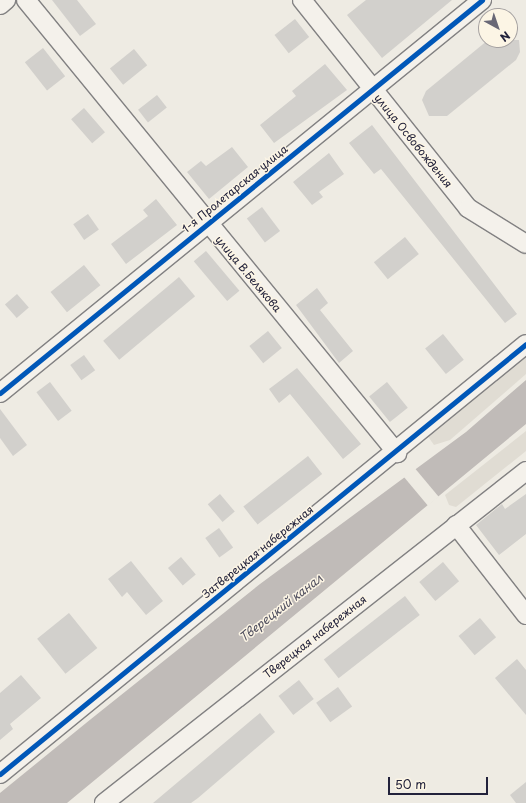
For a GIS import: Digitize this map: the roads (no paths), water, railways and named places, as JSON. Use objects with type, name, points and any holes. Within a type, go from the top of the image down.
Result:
[{"type":"street","points":[[0,5],[6,0]]},
{"type":"street","name":"улица В.Белякова","points":[[26,0],[206,224],[397,453]]},
{"type":"street","name":"улица Освобождения","points":[[302,0],[373,92],[468,208],[526,244]]},
{"type":"street","name":"1-я Пролетарская улица","points":[[0,393],[206,224],[373,92],[482,0]]},
{"type":"street","name":"Затверецкая набережная","points":[[0,774],[397,453],[526,344]]},
{"type":"street","name":"Тверецкая набережная","points":[[104,803],[526,471]]},
{"type":"street","points":[[456,525],[526,615]]},
{"type":"water","name":"Тверецкий канал","points":[[526,380],[526,424],[67,803],[0,803],[0,793],[91,719],[260,584],[466,432]]}]
